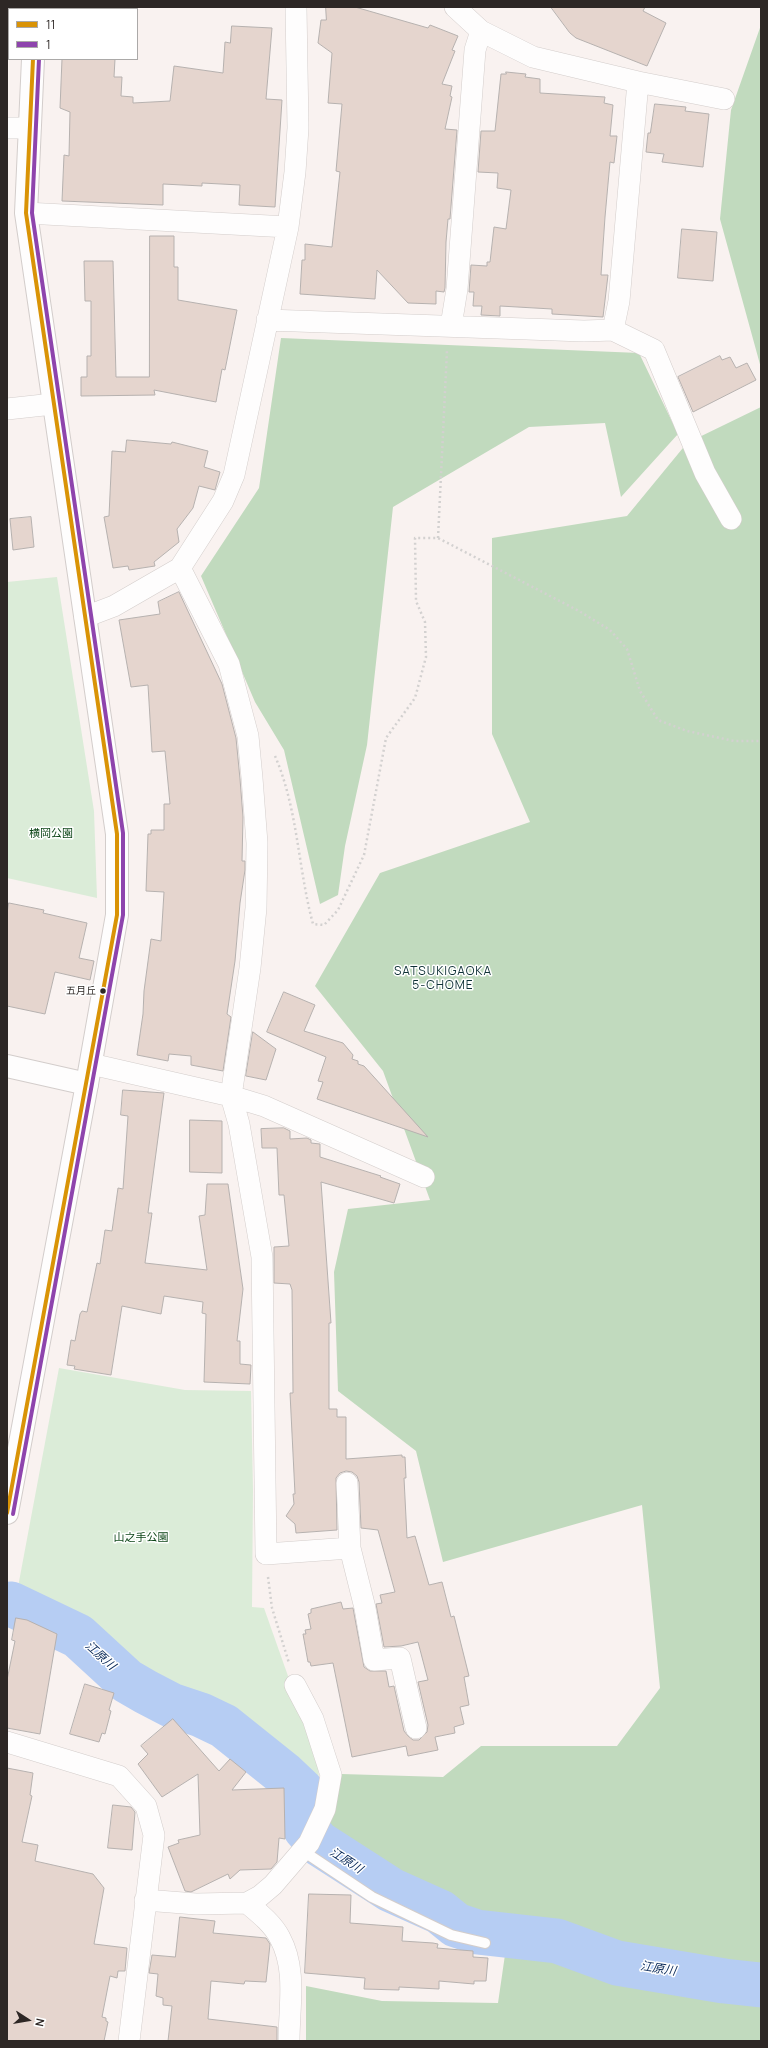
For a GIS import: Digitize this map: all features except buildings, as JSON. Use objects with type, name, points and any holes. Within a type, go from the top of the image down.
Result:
[{"type":"main road","points":[[7,1512],[89,1074],[117,915],[117,834],[26,213],[33,60]]},
{"type":"main road","points":[[7,1066],[89,1074]]},
{"type":"street","points":[[85,616],[114,606],[180,568],[223,501],[234,475],[288,226],[295,172],[298,128],[296,7]]},
{"type":"street","points":[[455,7],[481,31],[533,57],[638,82],[724,99]]},
{"type":"street","points":[[451,326],[457,288],[475,50],[481,31]]},
{"type":"street","points":[[613,330],[619,301],[638,82]]},
{"type":"street","points":[[7,128],[30,128]]},
{"type":"street","points":[[26,213],[288,226]]},
{"type":"street","points":[[267,320],[584,332],[613,330],[654,350],[705,473],[731,519]]},
{"type":"street","points":[[7,409],[53,404]]},
{"type":"street","points":[[180,568],[197,597],[229,664],[248,736],[252,778],[257,843],[256,908],[250,968],[231,1096],[239,1124],[262,1257],[266,1554],[350,1548]]},
{"type":"street","points":[[89,1074],[231,1096],[264,1106],[424,1177]]},
{"type":"street","points":[[347,1483],[350,1548],[365,1608],[374,1660],[400,1658],[416,1728]]},
{"type":"street","points":[[145,1900],[196,1904],[247,1903],[260,1896],[273,1886],[310,1841],[325,1809],[331,1775],[313,1719],[295,1685]]},
{"type":"street","points":[[7,1742],[119,1776],[146,1806],[154,1835],[129,2041]]},
{"type":"street","points":[[247,1903],[264,1917],[280,1937],[286,1953],[290,1970],[289,2041]]},
{"type":"lane","points":[[310,1841],[372,1897],[451,1935],[485,1943]]},
{"type":"path","points":[[438,538],[447,338],[451,326]]},
{"type":"path","points":[[272,751],[293,817],[308,905],[313,924],[324,925],[338,910],[364,855],[386,738],[415,698],[426,657],[425,622],[416,601],[415,538],[438,538],[579,611],[610,630],[627,648],[640,691],[658,720],[687,731],[734,741],[761,740]]},
{"type":"path","points":[[266,1554],[272,1608],[295,1685]]},
{"type":"green space","points":[[761,25],[761,368],[720,219],[731,110]]},
{"type":"green space","points":[[281,338],[639,353],[678,434],[621,497],[605,423],[529,427],[393,507],[367,745],[345,846],[338,895],[320,904],[284,750],[255,702],[201,576],[259,488]]},
{"type":"green space","points":[[761,407],[761,2041],[306,2041],[306,1986],[382,2001],[498,2003],[507,1941],[306,1835],[341,1774],[443,1777],[481,1746],[617,1746],[660,1688],[642,1505],[443,1562],[416,1451],[338,1391],[334,1272],[348,1209],[430,1200],[383,1071],[315,986],[380,873],[530,822],[492,734],[492,538],[627,516],[687,443]]},
{"type":"green space","name":"横岡公園","points":[[57,577],[94,811],[97,898],[7,878],[7,582]]},
{"type":"green space","name":"山之手公園","points":[[59,1368],[185,1390],[251,1391],[253,1490],[252,1607],[264,1608],[318,1761],[318,1790],[311,1819],[309,1794],[298,1780],[226,1720],[179,1704],[144,1689],[75,1630],[15,1603]]},
{"type":"waterway","name":"江原川","points":[[11,1604],[78,1636],[127,1681],[146,1692],[171,1705],[201,1715],[224,1726],[284,1774],[302,1791],[306,1802],[305,1828],[318,1843],[391,1890],[440,1912],[456,1925],[477,1932],[557,1941],[617,1963],[724,1981],[761,1985]]},
{"type":"transit line","name":"11","points":[[7,1513],[117,915],[117,834],[26,213],[33,60]]},
{"type":"transit line","name":"1","points":[[13,1514],[123,915],[123,833],[32,213],[39,60]]},
{"type":"place","name":"五月丘","points":[[103,991]]},
{"type":"district","name":"SATSUKIGAOKA 5-CHOME","points":[[443,979]]}]
